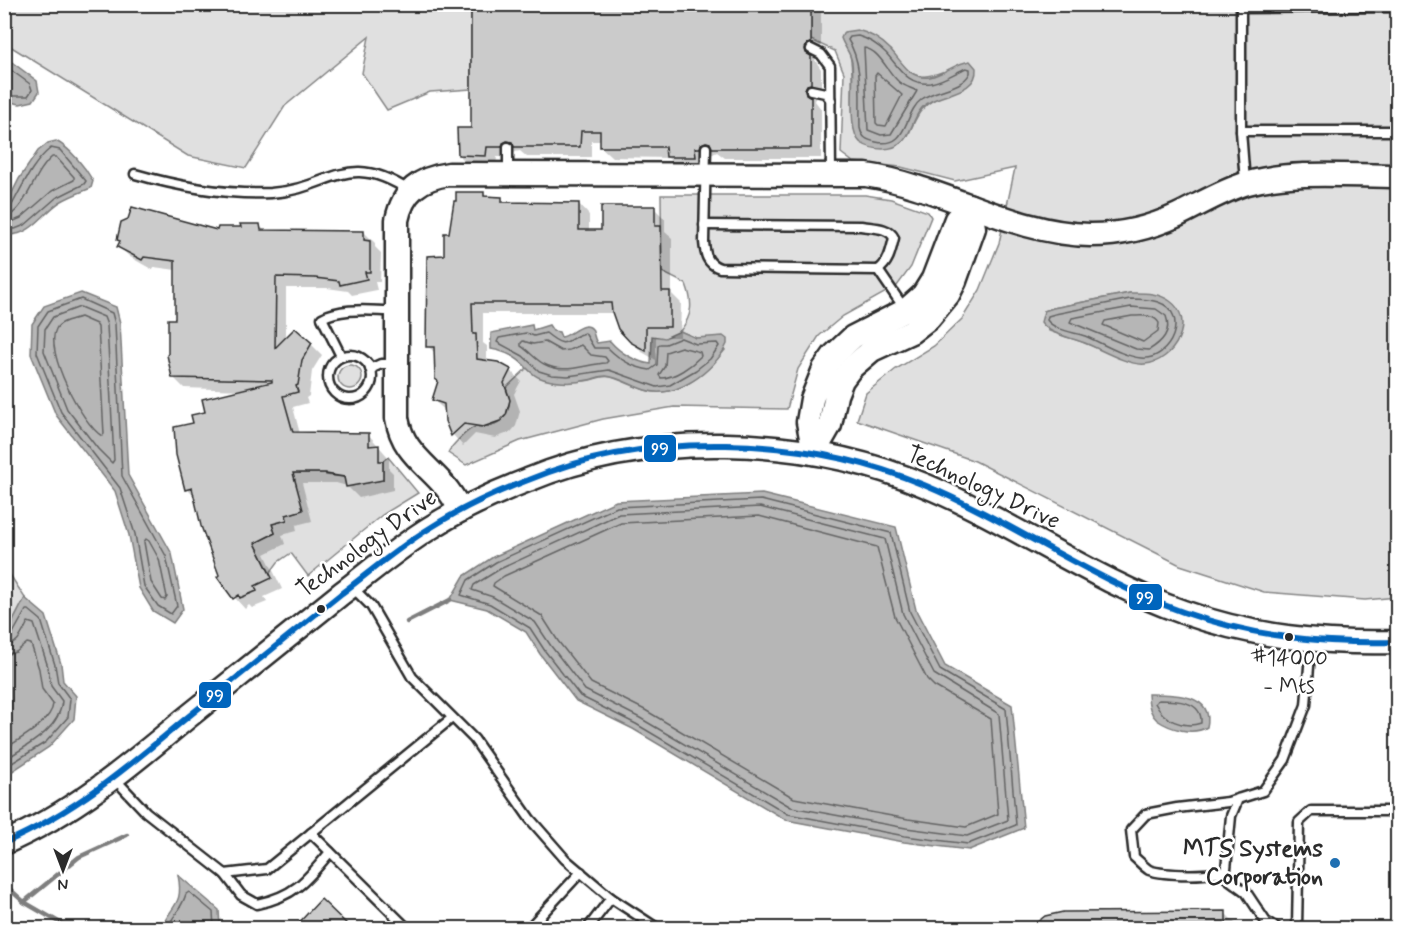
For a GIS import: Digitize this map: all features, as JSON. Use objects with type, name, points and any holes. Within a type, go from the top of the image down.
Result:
[{"type":"street","points":[[461,510],[444,485],[403,441],[397,418],[397,220],[399,208],[410,191],[424,180],[436,176],[508,174],[866,175],[894,179],[918,186],[970,206],[1045,230],[1068,234],[1112,234],[1156,224],[1224,191],[1271,178],[1398,176]]},
{"type":"street","points":[[814,453],[808,422],[812,399],[824,369],[839,350],[854,337],[912,318],[916,303],[933,279],[956,219],[970,206]]},
{"type":"street","name":"Technology Drive","points":[[4,843],[60,815],[114,778],[351,586],[429,528],[461,510],[532,478],[586,461],[642,450],[700,445],[756,446],[814,453],[869,466],[922,484],[975,509],[1104,578],[1150,600],[1193,616],[1252,632],[1311,641],[1398,642]]},
{"type":"lane","points":[[1246,184],[1241,131],[1241,8],[1398,7]]},
{"type":"lane","points":[[811,49],[821,54],[830,66],[831,175]]},
{"type":"lane","points":[[811,90],[825,93],[831,100]]},
{"type":"lane","points":[[1241,131],[1398,131]]},
{"type":"lane","points":[[508,147],[508,174]]},
{"type":"lane","points":[[704,225],[861,226],[890,231],[894,238],[884,266],[878,270],[720,268],[709,262],[705,253],[704,225],[705,148]]},
{"type":"lane","points":[[135,174],[184,187],[250,193],[298,188],[356,171],[376,173],[392,179],[410,191]]},
{"type":"lane","points":[[878,270],[912,318]]},
{"type":"lane","points":[[341,356],[322,318],[343,311],[397,311]]},
{"type":"lane","points":[[351,354],[358,356],[364,359],[370,369],[372,380],[364,394],[358,398],[343,398],[331,389],[327,376],[332,363],[341,356],[351,354]]},
{"type":"lane","points":[[370,369],[381,364],[397,364]]},
{"type":"lane","points":[[351,586],[371,606],[412,677],[474,739],[530,819],[565,859],[611,898],[657,928]]},
{"type":"lane","points":[[1238,799],[1231,816],[1226,869],[1220,873],[1178,873],[1149,869],[1134,857],[1131,830],[1146,814],[1228,802],[1263,790],[1285,760],[1306,705],[1311,641]]},
{"type":"lane","points":[[225,874],[267,869],[452,718]]},
{"type":"lane","points":[[114,778],[146,812],[225,874],[242,895],[257,904],[274,901],[300,887],[330,852]]},
{"type":"lane","points":[[1297,928],[1299,822],[1311,811],[1398,811]]},
{"type":"lane","points":[[311,833],[407,928]]},
{"type":"lane","points":[[529,928],[581,872]]},
{"type":"lane","points":[[1220,873],[1246,892],[1266,922],[1277,928]]},
{"type":"lane","points":[[588,928],[611,898]]},
{"type":"shaded area","points":[[4,5],[471,5],[471,89],[430,92],[387,110],[362,73],[369,37],[285,106],[246,168],[188,156],[5,43]]},
{"type":"shaded area","points":[[811,5],[1397,5],[1397,597],[1365,600],[1264,592],[1180,565],[975,461],[857,420],[866,393],[896,369],[934,346],[962,319],[980,290],[999,243],[1015,168],[955,181],[901,167],[853,162],[841,153],[844,73],[835,51],[811,40]],"holes":[[[891,50],[907,70],[918,76],[942,72],[937,98],[922,109],[908,136],[860,142],[856,134],[852,112],[852,73],[849,51]],[[1130,293],[1132,362],[1049,331],[1044,311]]]},
{"type":"shaded area","points":[[661,195],[865,195],[891,199],[928,212],[931,217],[911,267],[897,286],[843,316],[819,336],[798,369],[787,409],[674,407],[603,419],[520,441],[466,465],[448,453],[452,446],[472,428],[496,424],[505,416],[509,406],[506,388],[527,368],[535,375],[561,380],[584,381],[607,376],[647,390],[661,392],[677,389],[693,381],[725,350],[705,338],[696,338],[680,331],[689,314],[690,297],[686,284],[662,272]]},
{"type":"shaded area","points":[[350,365],[359,368],[362,377],[359,386],[350,389],[341,386],[338,377],[341,368]]},
{"type":"shaded area","points":[[388,457],[418,493],[382,515],[308,576],[291,553],[278,562],[270,573],[255,543],[275,533],[272,524],[287,520],[286,515],[302,510],[293,473],[326,473],[326,475],[344,477],[347,487],[383,480],[383,461]]},
{"type":"shaded area","points":[[5,567],[25,598],[5,637]]},
{"type":"water","points":[[857,30],[882,42],[911,73],[917,76],[930,77],[970,61],[976,68],[975,76],[966,87],[934,100],[921,109],[901,143],[883,149],[866,146],[856,137],[852,117],[852,63],[841,38],[844,32]]},
{"type":"water","points":[[5,57],[37,81],[39,92],[33,101],[20,104],[5,101]]},
{"type":"water","points":[[56,141],[82,164],[93,181],[91,188],[60,202],[31,227],[9,235],[5,231],[5,207],[19,179],[38,151],[48,143]]},
{"type":"water","points":[[81,293],[116,307],[120,323],[128,475],[172,554],[183,609],[173,623],[153,611],[139,588],[129,535],[115,491],[56,415],[31,354],[32,324],[44,306]]},
{"type":"water","points":[[1130,293],[1150,294],[1165,298],[1178,309],[1182,319],[1182,329],[1173,348],[1156,361],[1138,364],[1123,360],[1055,333],[1041,322],[1044,311],[1053,308]]},
{"type":"water","points":[[532,325],[533,330],[549,325],[553,331],[559,332],[561,337],[581,327],[589,326],[597,343],[610,341],[629,356],[651,364],[652,336],[665,338],[680,331],[696,338],[723,336],[727,339],[727,344],[713,364],[693,381],[669,391],[657,392],[606,376],[575,382],[549,381],[536,376],[513,357],[491,349],[491,333]]},
{"type":"water","points":[[762,494],[896,527],[916,610],[945,666],[1012,705],[1024,828],[969,850],[904,842],[786,820],[633,729],[576,701],[526,632],[487,609],[450,600],[464,576],[493,557],[616,501]]},
{"type":"water","points":[[25,598],[46,616],[61,664],[63,681],[76,696],[74,719],[49,747],[5,774],[5,637]]},
{"type":"water","points":[[1148,694],[1179,695],[1198,702],[1208,716],[1207,727],[1188,731],[1175,729],[1162,723],[1153,715]]},
{"type":"water","points":[[178,875],[219,910],[220,928],[161,928],[178,899]]},
{"type":"building","points":[[471,4],[811,4],[811,43],[807,44],[805,49],[806,53],[811,56],[811,84],[805,89],[806,94],[811,97],[811,148],[712,148],[710,143],[706,142],[701,144],[700,148],[695,148],[696,157],[666,157],[665,147],[600,147],[600,131],[581,131],[580,147],[514,147],[512,142],[507,141],[502,147],[487,147],[486,156],[458,155],[457,128],[471,128]]},
{"type":"building","points":[[456,192],[484,192],[484,196],[502,197],[502,202],[579,203],[579,230],[601,230],[601,206],[655,206],[655,226],[661,226],[662,291],[670,291],[670,327],[646,327],[646,351],[630,342],[618,329],[611,303],[472,303],[477,359],[498,362],[511,369],[504,383],[510,400],[506,415],[500,421],[483,427],[464,424],[451,436],[445,421],[444,404],[432,400],[438,381],[435,379],[434,347],[426,347],[427,256],[444,255],[444,233],[449,233]]},
{"type":"building","points":[[132,207],[217,230],[218,227],[260,224],[261,230],[364,231],[364,240],[370,241],[370,272],[365,272],[367,279],[340,285],[339,281],[315,278],[276,277],[275,348],[295,328],[312,343],[302,360],[296,386],[298,392],[283,396],[293,432],[369,433],[369,446],[379,445],[379,461],[383,461],[383,480],[346,487],[344,477],[326,473],[293,473],[303,510],[286,515],[287,520],[272,524],[275,533],[255,543],[272,578],[255,586],[257,591],[240,598],[239,595],[233,599],[217,577],[219,575],[201,526],[192,488],[185,490],[176,455],[174,427],[193,423],[191,415],[205,412],[202,399],[272,382],[272,380],[172,378],[167,355],[168,319],[175,319],[175,261],[144,257],[142,260],[117,247],[120,241],[117,240],[121,222],[128,219]]},
{"type":"building","points":[[321,899],[351,928],[294,928]]},
{"type":"building","name":"MTS Systems Corporation","points":[[1226,911],[1226,928],[1030,928],[1045,916],[1063,912]]},
{"type":"waterway","points":[[407,622],[450,600]]},
{"type":"waterway","points":[[24,902],[79,857],[127,835]]},
{"type":"waterway","points":[[4,884],[24,902],[69,928]]},
{"type":"transit line","name":"99","points":[[4,843],[53,818],[99,788],[342,593],[430,528],[453,514],[528,480],[574,464],[623,453],[674,446],[726,445],[778,448],[829,456],[878,468],[924,485],[989,516],[1117,584],[1149,599],[1209,621],[1262,633],[1315,640],[1398,642]]},
{"type":"place","name":"#14000 - Mts","points":[[1289,637]]},
{"type":"place","name":"MTS Systems Corporation","points":[[1335,863]]}]
